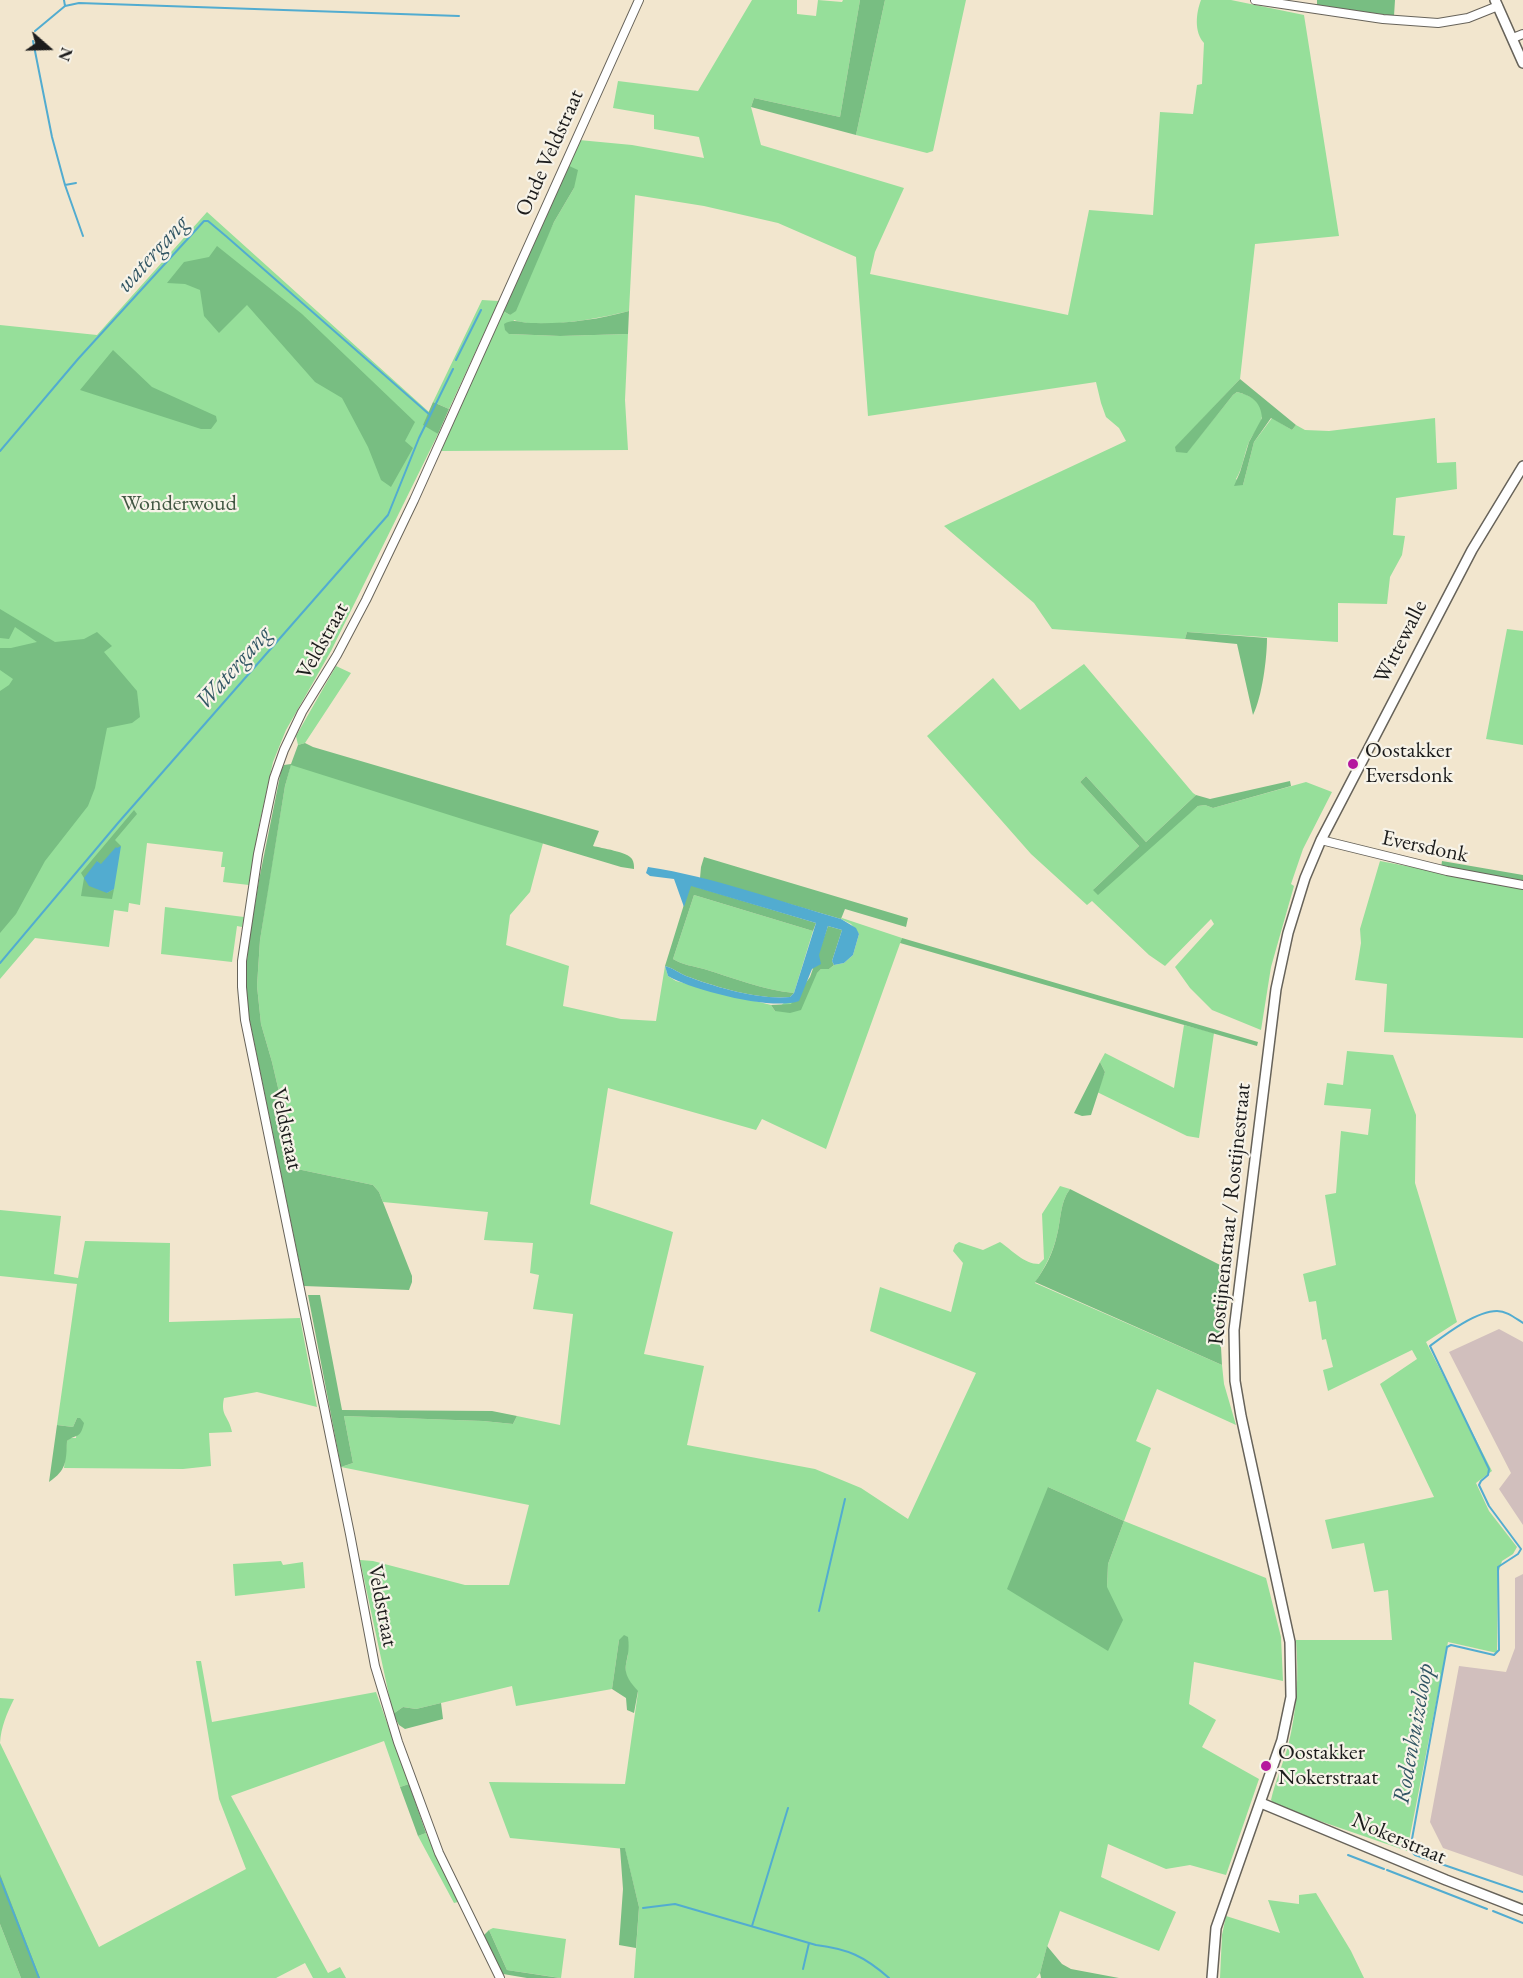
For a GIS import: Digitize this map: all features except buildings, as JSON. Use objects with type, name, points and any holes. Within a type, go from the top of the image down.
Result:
[{"type":"street","name":"Oude Veldstraat","points":[[500,310],[640,0]]},
{"type":"street","points":[[1255,0],[1383,19],[1438,23],[1468,18],[1496,3],[1523,63]]},
{"type":"street","points":[[1513,38],[1523,34]]},
{"type":"street","name":"Veldstraat","points":[[500,310],[366,600],[284,750],[274,778],[258,854],[242,961],[245,1020],[375,1666],[398,1742],[439,1853],[500,1978]]},
{"type":"street","name":"Wittewalle","points":[[1321,840],[1472,550],[1523,466]]},
{"type":"street","name":"Eversdonk","points":[[1321,840],[1447,871],[1523,885]]},
{"type":"street","name":"Rostijnenstraat / Rostijnestraat","points":[[1212,1978],[1216,1928],[1262,1803],[1288,1713],[1291,1662],[1283,1606],[1241,1416],[1235,1381],[1234,1330],[1276,989],[1288,933],[1305,878],[1321,840]]},
{"type":"street","name":"Nokerstraat","points":[[1262,1803],[1523,1910]]},
{"type":"shaded area","points":[[1499,1329],[1523,1342],[1523,1525],[1499,1489],[1511,1473],[1449,1352]]},
{"type":"shaded area","points":[[1523,1574],[1523,1876],[1443,1848],[1430,1822],[1459,1666],[1506,1672],[1515,1648],[1515,1578]]},
{"type":"green space","points":[[752,0],[797,0],[797,14],[816,16],[818,0],[842,2],[843,0],[860,0],[840,117],[754,98],[751,107],[761,145],[904,188],[875,252],[870,274],[1068,315],[1089,210],[1153,215],[1160,112],[1193,114],[1197,85],[1202,84],[1204,43],[1197,22],[1201,0],[1231,0],[1304,15],[1339,236],[1255,244],[1240,379],[1176,447],[1176,452],[1187,452],[1237,392],[1248,395],[1260,405],[1262,410],[1260,424],[1249,442],[1236,479],[1243,485],[1254,442],[1272,418],[1292,430],[1296,425],[1305,430],[1329,431],[1435,418],[1437,463],[1456,462],[1457,489],[1396,498],[1393,535],[1405,536],[1402,555],[1390,577],[1387,604],[1338,603],[1338,642],[1187,632],[1185,639],[1052,629],[1034,603],[944,526],[1126,441],[1119,428],[1106,417],[1096,382],[868,416],[856,257],[778,223],[704,206],[635,195],[629,311],[588,320],[555,323],[526,323],[514,320],[509,334],[560,336],[628,334],[625,400],[628,450],[441,451],[503,311],[510,315],[554,222],[574,188],[567,165],[579,140],[632,145],[704,158],[699,137],[654,129],[654,115],[613,108],[618,81],[698,91]]},
{"type":"green space","points":[[860,0],[885,0],[856,135],[751,107],[754,98],[840,117]]},
{"type":"green space","points":[[885,0],[966,0],[933,151],[927,153],[856,135]]},
{"type":"green space","points":[[1317,0],[1395,0],[1394,16],[1317,5]]},
{"type":"green space","points":[[567,165],[578,170],[574,188],[554,222],[516,311],[510,315],[503,311]]},
{"type":"green space","name":"Wonderwoud","points":[[207,212],[439,421],[434,431],[438,434],[331,651],[286,730],[273,762],[249,885],[223,882],[225,867],[221,867],[223,852],[147,843],[140,905],[129,903],[128,912],[114,910],[109,947],[35,938],[0,979],[0,325],[97,335]]},
{"type":"green space","points":[[217,246],[302,314],[415,422],[405,441],[413,448],[391,487],[381,480],[368,447],[342,398],[315,382],[247,305],[219,333],[204,316],[200,290],[185,284],[167,283],[184,262],[209,257]]},
{"type":"green space","points":[[482,300],[499,301],[449,409],[433,402]]},
{"type":"green space","points":[[629,311],[628,334],[560,336],[509,334],[504,324],[514,321],[543,323],[580,321]]},
{"type":"green space","points":[[113,350],[152,387],[216,416],[217,421],[211,429],[201,429],[80,390]]},
{"type":"green space","points":[[1240,379],[1296,425],[1292,430],[1271,418],[1254,442],[1243,485],[1234,486],[1249,442],[1262,418],[1258,404],[1247,395],[1237,392],[1233,395],[1187,453],[1176,452],[1175,447]]},
{"type":"green space","points":[[433,402],[449,409],[438,434],[423,425]]},
{"type":"green space","points":[[0,609],[55,642],[84,639],[97,632],[112,646],[104,652],[137,691],[140,717],[132,723],[107,728],[95,788],[88,806],[45,861],[16,914],[0,933],[0,691],[13,679],[0,670],[0,648],[37,642],[15,627],[9,639],[0,638]]},
{"type":"green space","points":[[1507,629],[1523,631],[1523,745],[1486,739]]},
{"type":"green space","points":[[1187,632],[1267,638],[1263,678],[1253,715],[1237,644],[1185,639]]},
{"type":"green space","points":[[1084,664],[1196,795],[1146,842],[1086,776],[1080,782],[1139,846],[1093,890],[1198,806],[1205,805],[1213,808],[1306,782],[1332,792],[1303,849],[1291,884],[1294,886],[1271,967],[1261,1030],[1212,1010],[1190,988],[1175,967],[1214,924],[1211,919],[1165,966],[1149,955],[1092,901],[1087,905],[1031,854],[927,736],[993,678],[1020,710]]},
{"type":"green space","points":[[336,666],[351,673],[305,743],[298,745],[296,736]]},
{"type":"green space","points":[[305,743],[599,831],[593,846],[625,854],[634,863],[634,869],[621,867],[291,765],[285,786],[260,940],[257,986],[261,1024],[297,1169],[373,1185],[379,1192],[412,1276],[409,1290],[304,1286],[249,1017],[245,985],[248,948],[281,771],[284,765],[291,764],[298,745]]},
{"type":"green space","points":[[291,764],[543,843],[530,892],[510,915],[506,945],[569,966],[563,1006],[621,1019],[656,1021],[665,966],[668,976],[676,981],[771,1005],[775,1011],[821,969],[829,969],[834,965],[844,963],[853,955],[859,934],[842,918],[902,938],[826,1149],[762,1119],[756,1130],[608,1088],[590,1204],[673,1232],[644,1354],[704,1366],[687,1445],[815,1469],[861,1488],[908,1519],[976,1373],[870,1331],[880,1287],[951,1312],[963,1263],[953,1251],[959,1242],[983,1250],[1000,1242],[1023,1259],[1039,1264],[1044,1259],[1042,1214],[1060,1186],[1070,1189],[1063,1205],[1053,1248],[1035,1283],[1222,1365],[1224,1384],[1236,1425],[1157,1389],[1136,1441],[1151,1448],[1124,1521],[1266,1578],[1281,1637],[1283,1681],[1194,1662],[1189,1704],[1216,1720],[1202,1747],[1259,1779],[1226,1875],[1190,1865],[1166,1869],[1108,1844],[1101,1877],[1176,1912],[1159,1951],[1060,1911],[1040,1973],[1036,1978],[634,1978],[639,1907],[625,1849],[510,1838],[489,1782],[625,1784],[638,1692],[626,1675],[628,1655],[619,1640],[612,1689],[516,1706],[512,1686],[416,1709],[403,1707],[393,1714],[360,1560],[373,1561],[465,1585],[509,1585],[529,1505],[341,1467],[353,1463],[344,1416],[513,1424],[517,1416],[560,1425],[573,1314],[533,1309],[539,1275],[530,1273],[533,1243],[484,1240],[488,1212],[383,1202],[373,1185],[297,1169],[261,1024],[257,986],[260,940],[285,786]],"holes":[[[1048,1487],[1124,1521],[1108,1564],[1107,1587]]]},
{"type":"green space","points":[[1086,776],[1146,842],[1196,795],[1210,799],[1290,781],[1291,786],[1213,808],[1205,805],[1198,806],[1098,895],[1093,890],[1139,846],[1080,782]]},
{"type":"green space","points":[[134,810],[137,814],[115,840],[121,846],[101,865],[97,861],[107,893],[114,889],[112,899],[81,896],[84,878],[81,873]]},
{"type":"green space","points":[[704,857],[908,918],[906,927],[845,909],[841,919],[700,878]]},
{"type":"green space","points":[[1380,861],[1523,888],[1523,1038],[1384,1032],[1387,984],[1355,980],[1361,943],[1360,929]]},
{"type":"green space","points":[[1442,861],[1523,875],[1523,883],[1441,868]]},
{"type":"green space","points":[[690,885],[816,923],[813,931],[694,895],[673,959],[760,986],[794,993],[790,997],[764,997],[737,992],[686,976],[665,966]]},
{"type":"green space","points":[[694,895],[813,931],[794,993],[760,986],[673,959]]},
{"type":"green space","points":[[165,907],[244,917],[242,927],[237,926],[232,962],[161,954]]},
{"type":"green space","points":[[828,926],[842,930],[832,961],[834,965],[829,969],[821,969],[817,973],[801,1010],[790,1013],[775,1011],[771,1005],[791,1004],[810,977]]},
{"type":"green space","points":[[902,938],[1258,1042],[1257,1046],[900,943]]},
{"type":"green space","points":[[1184,1025],[1214,1033],[1199,1138],[1187,1136],[1097,1092],[1105,1072],[1100,1062],[1105,1053],[1174,1088]]},
{"type":"green space","points":[[1347,1051],[1393,1055],[1416,1115],[1415,1183],[1457,1322],[1426,1342],[1492,1471],[1476,1483],[1489,1511],[1517,1547],[1513,1554],[1502,1561],[1498,1574],[1497,1653],[1448,1642],[1407,1851],[1282,1808],[1271,1800],[1288,1746],[1293,1719],[1297,1680],[1296,1640],[1392,1640],[1388,1590],[1374,1592],[1364,1543],[1332,1549],[1325,1520],[1434,1497],[1380,1384],[1417,1359],[1412,1350],[1328,1391],[1323,1370],[1333,1367],[1326,1339],[1322,1340],[1316,1301],[1309,1302],[1303,1274],[1336,1265],[1325,1195],[1336,1193],[1341,1131],[1368,1135],[1371,1109],[1324,1105],[1327,1083],[1343,1085]]},
{"type":"green space","points":[[1100,1062],[1105,1072],[1091,1115],[1082,1116],[1074,1113]]},
{"type":"green space","points":[[1070,1189],[1228,1269],[1221,1347],[1222,1365],[1035,1282],[1051,1254],[1063,1205]]},
{"type":"green space","points":[[0,1210],[61,1216],[54,1274],[78,1278],[85,1241],[170,1243],[169,1322],[300,1318],[317,1407],[257,1392],[224,1398],[224,1412],[232,1432],[209,1433],[211,1466],[183,1469],[64,1468],[67,1441],[70,1438],[76,1438],[77,1418],[73,1427],[57,1425],[77,1284],[0,1276]]},
{"type":"green space","points":[[308,1295],[320,1295],[342,1410],[492,1411],[517,1416],[513,1424],[344,1416],[353,1463],[341,1467]]},
{"type":"green space","points":[[77,1418],[84,1423],[81,1432],[67,1441],[62,1469],[49,1482],[57,1425],[73,1427]]},
{"type":"green space","points":[[1048,1487],[1124,1521],[1108,1564],[1107,1587],[1123,1620],[1108,1651],[1007,1589]]},
{"type":"green space","points":[[281,1561],[283,1565],[303,1562],[305,1588],[235,1596],[233,1564]]},
{"type":"green space","points":[[624,1635],[628,1637],[629,1646],[627,1676],[638,1691],[634,1713],[627,1710],[626,1698],[612,1689],[619,1640]]},
{"type":"green space","points":[[196,1661],[201,1661],[212,1722],[376,1692],[409,1784],[400,1787],[384,1741],[231,1796],[328,1973],[340,1967],[346,1978],[313,1978],[305,1963],[276,1978],[38,1978],[0,1876],[0,1743],[99,1947],[246,1869],[219,1799]]},
{"type":"green space","points":[[0,1698],[14,1699],[5,1720],[0,1743]]},
{"type":"green space","points":[[441,1703],[443,1719],[405,1729],[399,1725],[393,1714],[403,1707],[416,1709]]},
{"type":"green space","points":[[409,1784],[426,1833],[418,1836],[400,1787]]},
{"type":"green space","points":[[426,1833],[458,1902],[454,1903],[418,1836]]},
{"type":"green space","points":[[620,1848],[625,1848],[639,1907],[636,1948],[619,1945],[623,1889]]},
{"type":"green space","points":[[0,1874],[40,1978],[21,1978],[0,1924]]},
{"type":"green space","points":[[1316,1893],[1351,1951],[1364,1978],[1220,1978],[1222,1935],[1226,1916],[1280,1933],[1268,1900],[1299,1904],[1299,1895]]},
{"type":"green space","points":[[0,1924],[21,1978],[0,1978]]},
{"type":"green space","points":[[493,1928],[566,1939],[561,1978],[507,1970],[489,1930]]},
{"type":"green space","points":[[489,1930],[507,1970],[560,1978],[527,1978],[503,1974],[483,1936]]},
{"type":"green space","points":[[1047,1946],[1062,1964],[1071,1969],[1119,1978],[1041,1978],[1040,1973]]},
{"type":"water","points":[[121,846],[114,889],[107,893],[89,886],[84,878],[97,861],[101,864],[116,847]]},
{"type":"water","points":[[648,867],[721,883],[841,919],[856,928],[859,934],[853,955],[844,963],[834,965],[832,961],[842,930],[828,926],[819,955],[821,964],[812,969],[799,1001],[787,1003],[733,998],[679,982],[668,976],[665,966],[686,976],[737,992],[765,997],[790,997],[794,993],[816,923],[691,886],[684,907],[674,879],[650,876],[646,873]]},
{"type":"waterway","points":[[35,31],[65,6],[64,0]]},
{"type":"waterway","points":[[65,6],[79,3],[459,16]]},
{"type":"waterway","points":[[33,41],[52,137],[65,185],[83,236]]},
{"type":"waterway","points":[[65,185],[76,183]]},
{"type":"waterway","name":"watergang","points":[[0,451],[78,359],[204,221],[208,221],[227,237],[430,415]]},
{"type":"waterway","points":[[456,360],[481,310]]},
{"type":"waterway","name":"Watergang","points":[[0,963],[118,823],[388,515],[419,438],[453,369]]},
{"type":"waterway","name":"Rodenhuizeloop","points":[[1523,1323],[1504,1312],[1489,1312],[1462,1324],[1430,1346],[1489,1469],[1488,1475],[1479,1485],[1489,1506],[1521,1549],[1518,1554],[1498,1567],[1499,1650],[1494,1655],[1451,1645],[1447,1647],[1410,1850],[1415,1855],[1523,1892]]},
{"type":"waterway","points":[[819,1611],[845,1499]]},
{"type":"waterway","points":[[752,1926],[788,1808]]},
{"type":"waterway","points":[[1348,1855],[1384,1869]]},
{"type":"waterway","points":[[1387,1870],[1487,1909]]},
{"type":"waterway","points":[[0,1878],[39,1978]]},
{"type":"waterway","points":[[643,1908],[675,1904],[837,1949],[872,1964],[889,1978]]},
{"type":"waterway","points":[[1493,1911],[1523,1923]]},
{"type":"waterway","points":[[803,1969],[809,1943]]},
{"type":"place","name":"Oostakker Eversdonk","points":[[1353,764]]},
{"type":"place","name":"Oostakker Nokerstraat","points":[[1266,1766]]}]
